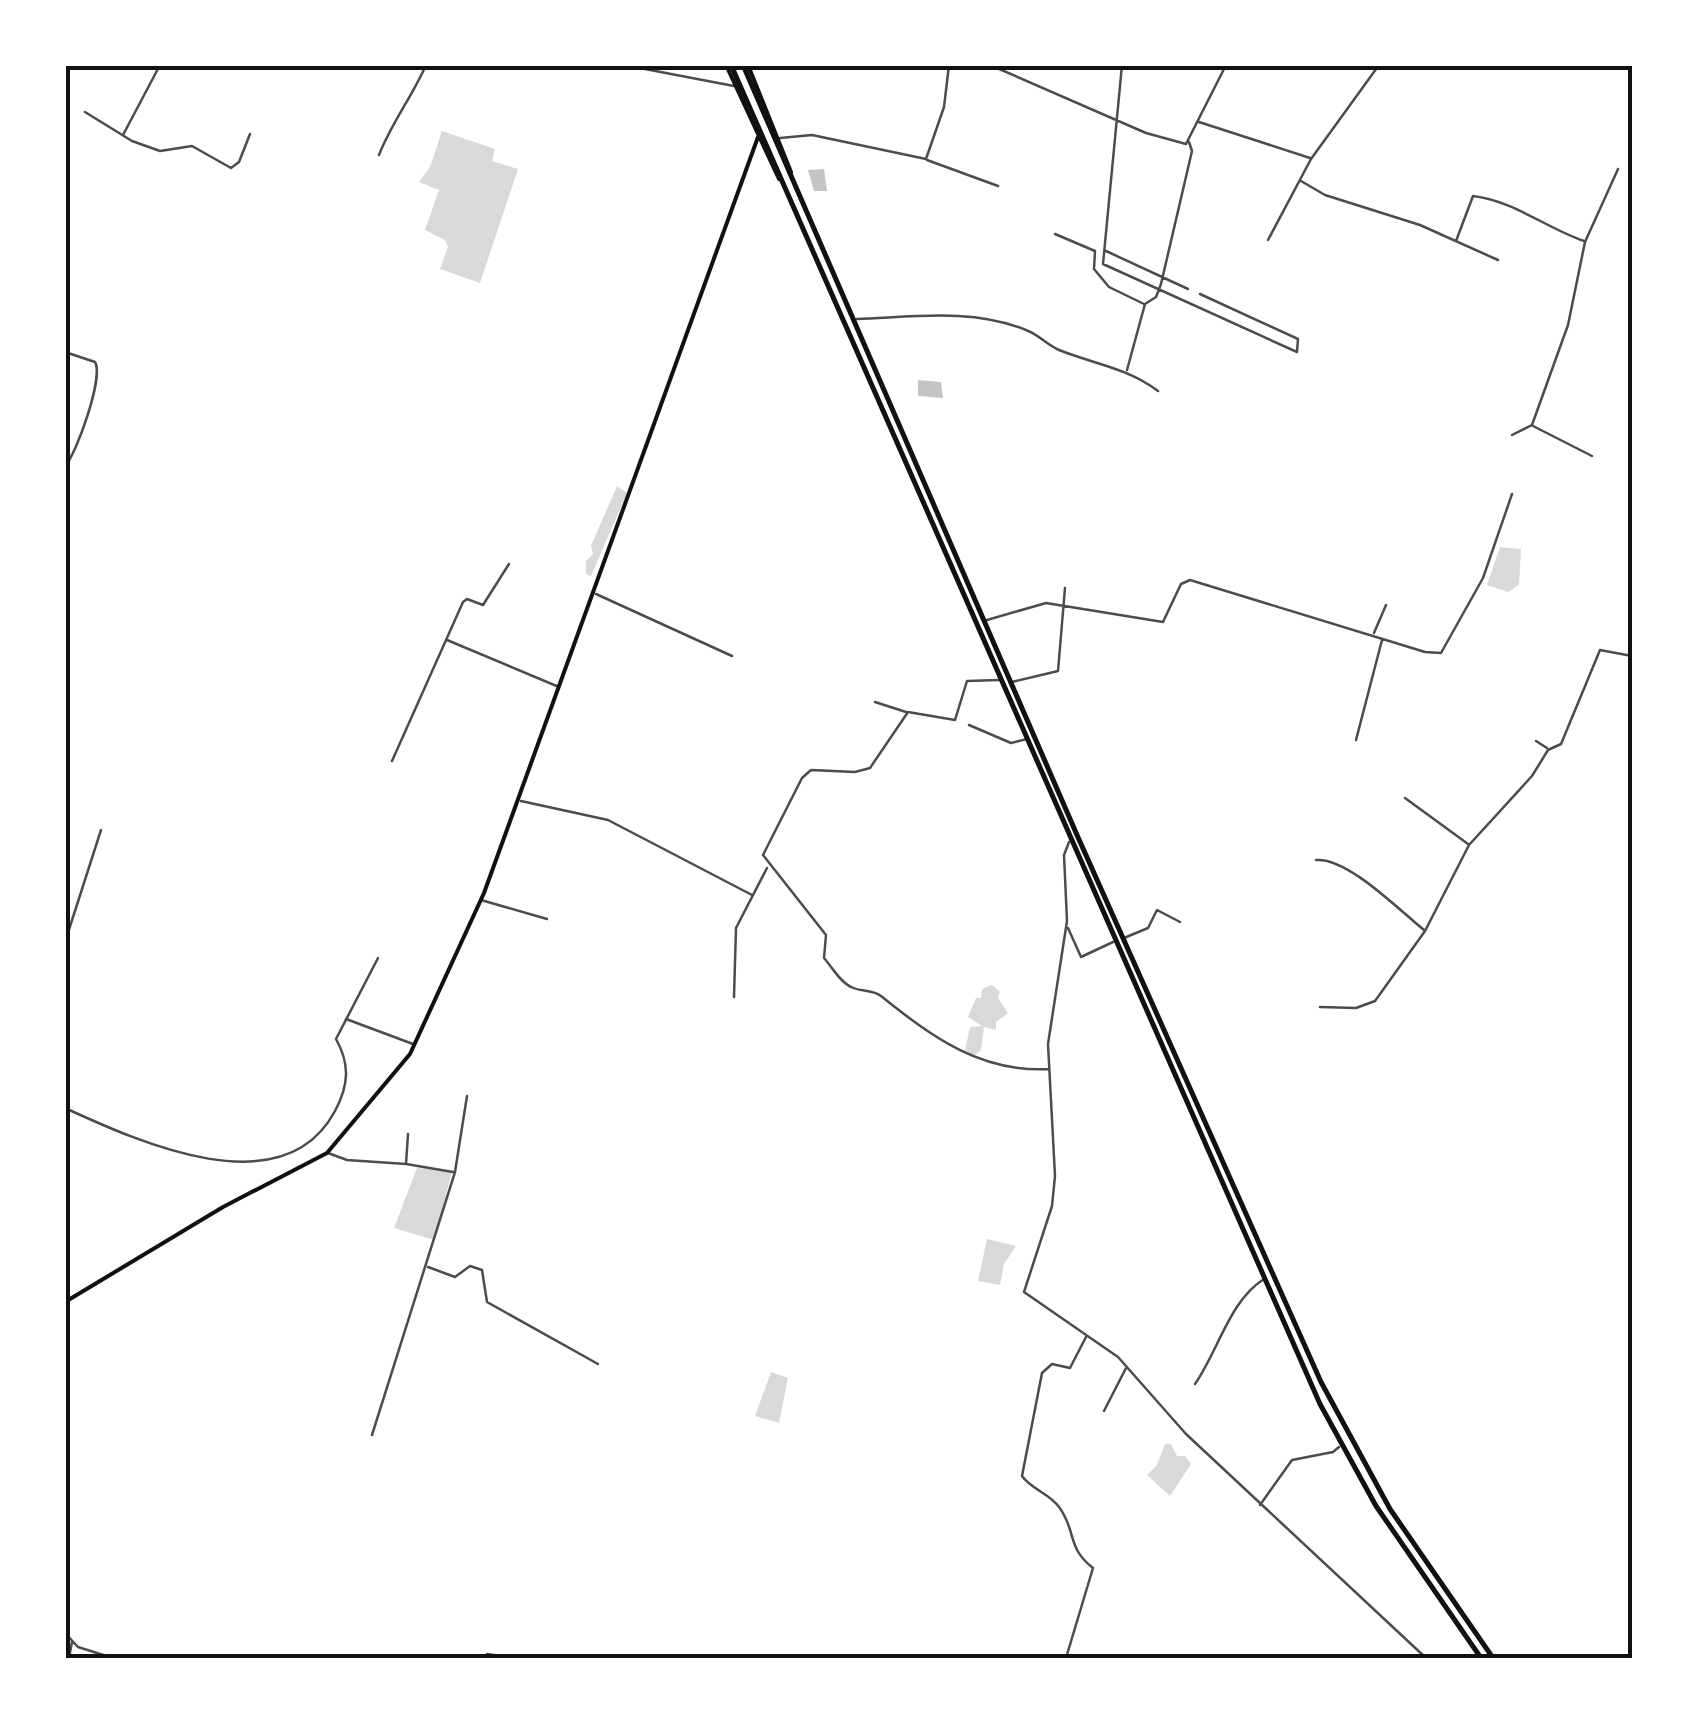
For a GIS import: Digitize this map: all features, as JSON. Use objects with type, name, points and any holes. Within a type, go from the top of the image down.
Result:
[{"type":"highway","points":[[729,65],[1340,1446],[1376,1506],[1481,1658]]},
{"type":"highway","points":[[746,65],[793,185],[1123,938],[1353,1448],[1493,1658]]},
{"type":"highway","points":[[924,507],[931,509],[934,502]]},
{"type":"highway","points":[[930,520],[933,513],[940,517]]},
{"type":"main road","points":[[729,65],[764,151],[784,187]]},
{"type":"main road","points":[[746,65],[780,138],[793,185]]},
{"type":"main road","points":[[65,1302],[223,1207],[326,1153],[414,1045],[481,900],[519,801],[758,137]]},
{"type":"main road","points":[[753,154],[759,148],[764,151]]},
{"type":"street","points":[[123,135],[160,65]]},
{"type":"street","points":[[379,155],[393,119],[416,89],[426,65]]},
{"type":"street","points":[[624,65],[735,86]]},
{"type":"street","points":[[926,159],[944,107],[949,65]]},
{"type":"street","points":[[990,65],[1172,142],[1189,142]]},
{"type":"street","points":[[1122,65],[1103,264],[1297,352],[1298,339],[1200,294]]},
{"type":"street","points":[[1127,371],[1145,304],[1159,290],[1162,279],[1192,151],[1189,142],[1226,65]]},
{"type":"street","points":[[1268,240],[1283,204],[1301,181],[1311,159],[1380,65]]},
{"type":"street","points":[[85,112],[160,151],[192,146],[231,168],[239,162],[250,134]]},
{"type":"street","points":[[1198,122],[1311,159]]},
{"type":"street","points":[[780,138],[812,135],[926,159],[998,186]]},
{"type":"street","points":[[1512,435],[1532,426],[1568,325],[1585,242],[1618,168]]},
{"type":"street","points":[[1301,181],[1324,195],[1456,241],[1498,260]]},
{"type":"street","points":[[1456,241],[1474,196],[1538,217],[1585,242]]},
{"type":"street","points":[[1055,234],[1095,251],[1094,269],[1109,287],[1145,304]]},
{"type":"street","points":[[1104,250],[1188,290]]},
{"type":"street","points":[[852,319],[958,314],[988,318],[1032,331],[1055,349],[1127,371],[1158,391]]},
{"type":"street","points":[[65,352],[95,362],[99,372],[88,414],[65,466]]},
{"type":"street","points":[[1532,426],[1592,456]]},
{"type":"street","points":[[986,621],[1046,603],[1163,622],[1182,584],[1190,580],[1425,652],[1444,650],[1482,578],[1512,494]]},
{"type":"street","points":[[392,761],[464,602],[468,599],[483,605],[509,564]]},
{"type":"street","points":[[1012,682],[1058,671],[1065,588]]},
{"type":"street","points":[[596,594],[732,656]]},
{"type":"street","points":[[1374,634],[1386,605]]},
{"type":"street","points":[[1356,740],[1383,638]]},
{"type":"street","points":[[446,639],[559,687]]},
{"type":"street","points":[[1320,1007],[1356,1008],[1375,1000],[1426,931],[1469,845],[1532,776],[1548,750],[1561,744],[1600,650],[1632,656]]},
{"type":"street","points":[[874,702],[955,720],[967,681],[1001,680]]},
{"type":"street","points":[[908,712],[870,768],[855,772],[812,770],[802,778],[763,850],[768,866],[826,935],[824,958],[848,986],[873,991],[907,1019],[978,1062],[1023,1070],[1049,1068]]},
{"type":"street","points":[[969,726],[1011,744],[1028,739]]},
{"type":"street","points":[[1536,741],[1548,750]]},
{"type":"street","points":[[1405,798],[1469,845]]},
{"type":"street","points":[[519,801],[608,820],[752,895]]},
{"type":"street","points":[[65,942],[101,830]]},
{"type":"street","points":[[1072,839],[1064,854],[1066,925],[1048,1044],[1055,1176],[1052,1206],[1024,1292],[1128,1367],[1186,1434],[1426,1658]]},
{"type":"street","points":[[1316,860],[1346,868],[1426,931]]},
{"type":"street","points":[[734,997],[736,928],[768,866]]},
{"type":"street","points":[[481,900],[547,919]]},
{"type":"street","points":[[1123,938],[1148,928],[1157,910],[1180,922]]},
{"type":"street","points":[[1066,925],[1080,957],[1114,942]]},
{"type":"street","points":[[65,1108],[121,1134],[220,1162],[282,1158],[328,1123],[341,1100],[348,1061],[336,1039],[378,958]]},
{"type":"street","points":[[346,1019],[414,1045]]},
{"type":"street","points":[[372,1435],[455,1172],[468,1096]]},
{"type":"street","points":[[406,1164],[408,1134]]},
{"type":"street","points":[[326,1153],[348,1160],[455,1172]]},
{"type":"street","points":[[426,1266],[455,1277],[470,1266],[482,1270],[487,1302],[598,1364]]},
{"type":"street","points":[[1195,1384],[1215,1356],[1242,1297],[1266,1279]]},
{"type":"street","points":[[1066,1658],[1093,1568],[1076,1555],[1068,1523],[1057,1502],[1030,1486],[1022,1476],[1042,1374],[1052,1364],[1070,1368],[1086,1337]]},
{"type":"street","points":[[1104,1411],[1128,1367]]},
{"type":"street","points":[[1260,1505],[1292,1460],[1334,1452],[1340,1446]]},
{"type":"street","points":[[65,1632],[78,1647],[113,1658]]},
{"type":"street","points":[[69,1658],[72,1641]]},
{"type":"street","points":[[486,1658],[487,1654],[514,1658]]},
{"type":"shaded area","points":[[442,131],[495,149],[492,161],[518,169],[480,283],[440,269],[448,247],[445,240],[425,230],[439,190],[419,182],[430,167]]},
{"type":"shaded area","points":[[617,486],[627,493],[591,576],[586,574],[586,561],[593,554],[591,546]]},
{"type":"shaded area","points":[[1500,547],[1521,549],[1519,585],[1508,592],[1487,585]]},
{"type":"shaded area","points":[[992,985],[1000,992],[998,998],[1008,1013],[996,1022],[996,1030],[984,1027],[981,1050],[974,1056],[965,1050],[970,1027],[982,1026],[968,1017],[976,998],[981,998],[982,989]]},
{"type":"shaded area","points":[[417,1168],[452,1171],[434,1240],[394,1228]]},
{"type":"shaded area","points":[[987,1239],[1016,1246],[1004,1264],[1000,1285],[978,1281]]},
{"type":"shaded area","points":[[771,1372],[788,1378],[779,1423],[755,1416]]},
{"type":"shaded area","points":[[1165,1444],[1171,1444],[1177,1456],[1185,1456],[1191,1464],[1170,1496],[1147,1475],[1157,1465]]},
{"type":"building","points":[[824,169],[827,191],[814,191],[808,170]]},
{"type":"building","points":[[918,380],[941,382],[943,398],[918,396]]}]
